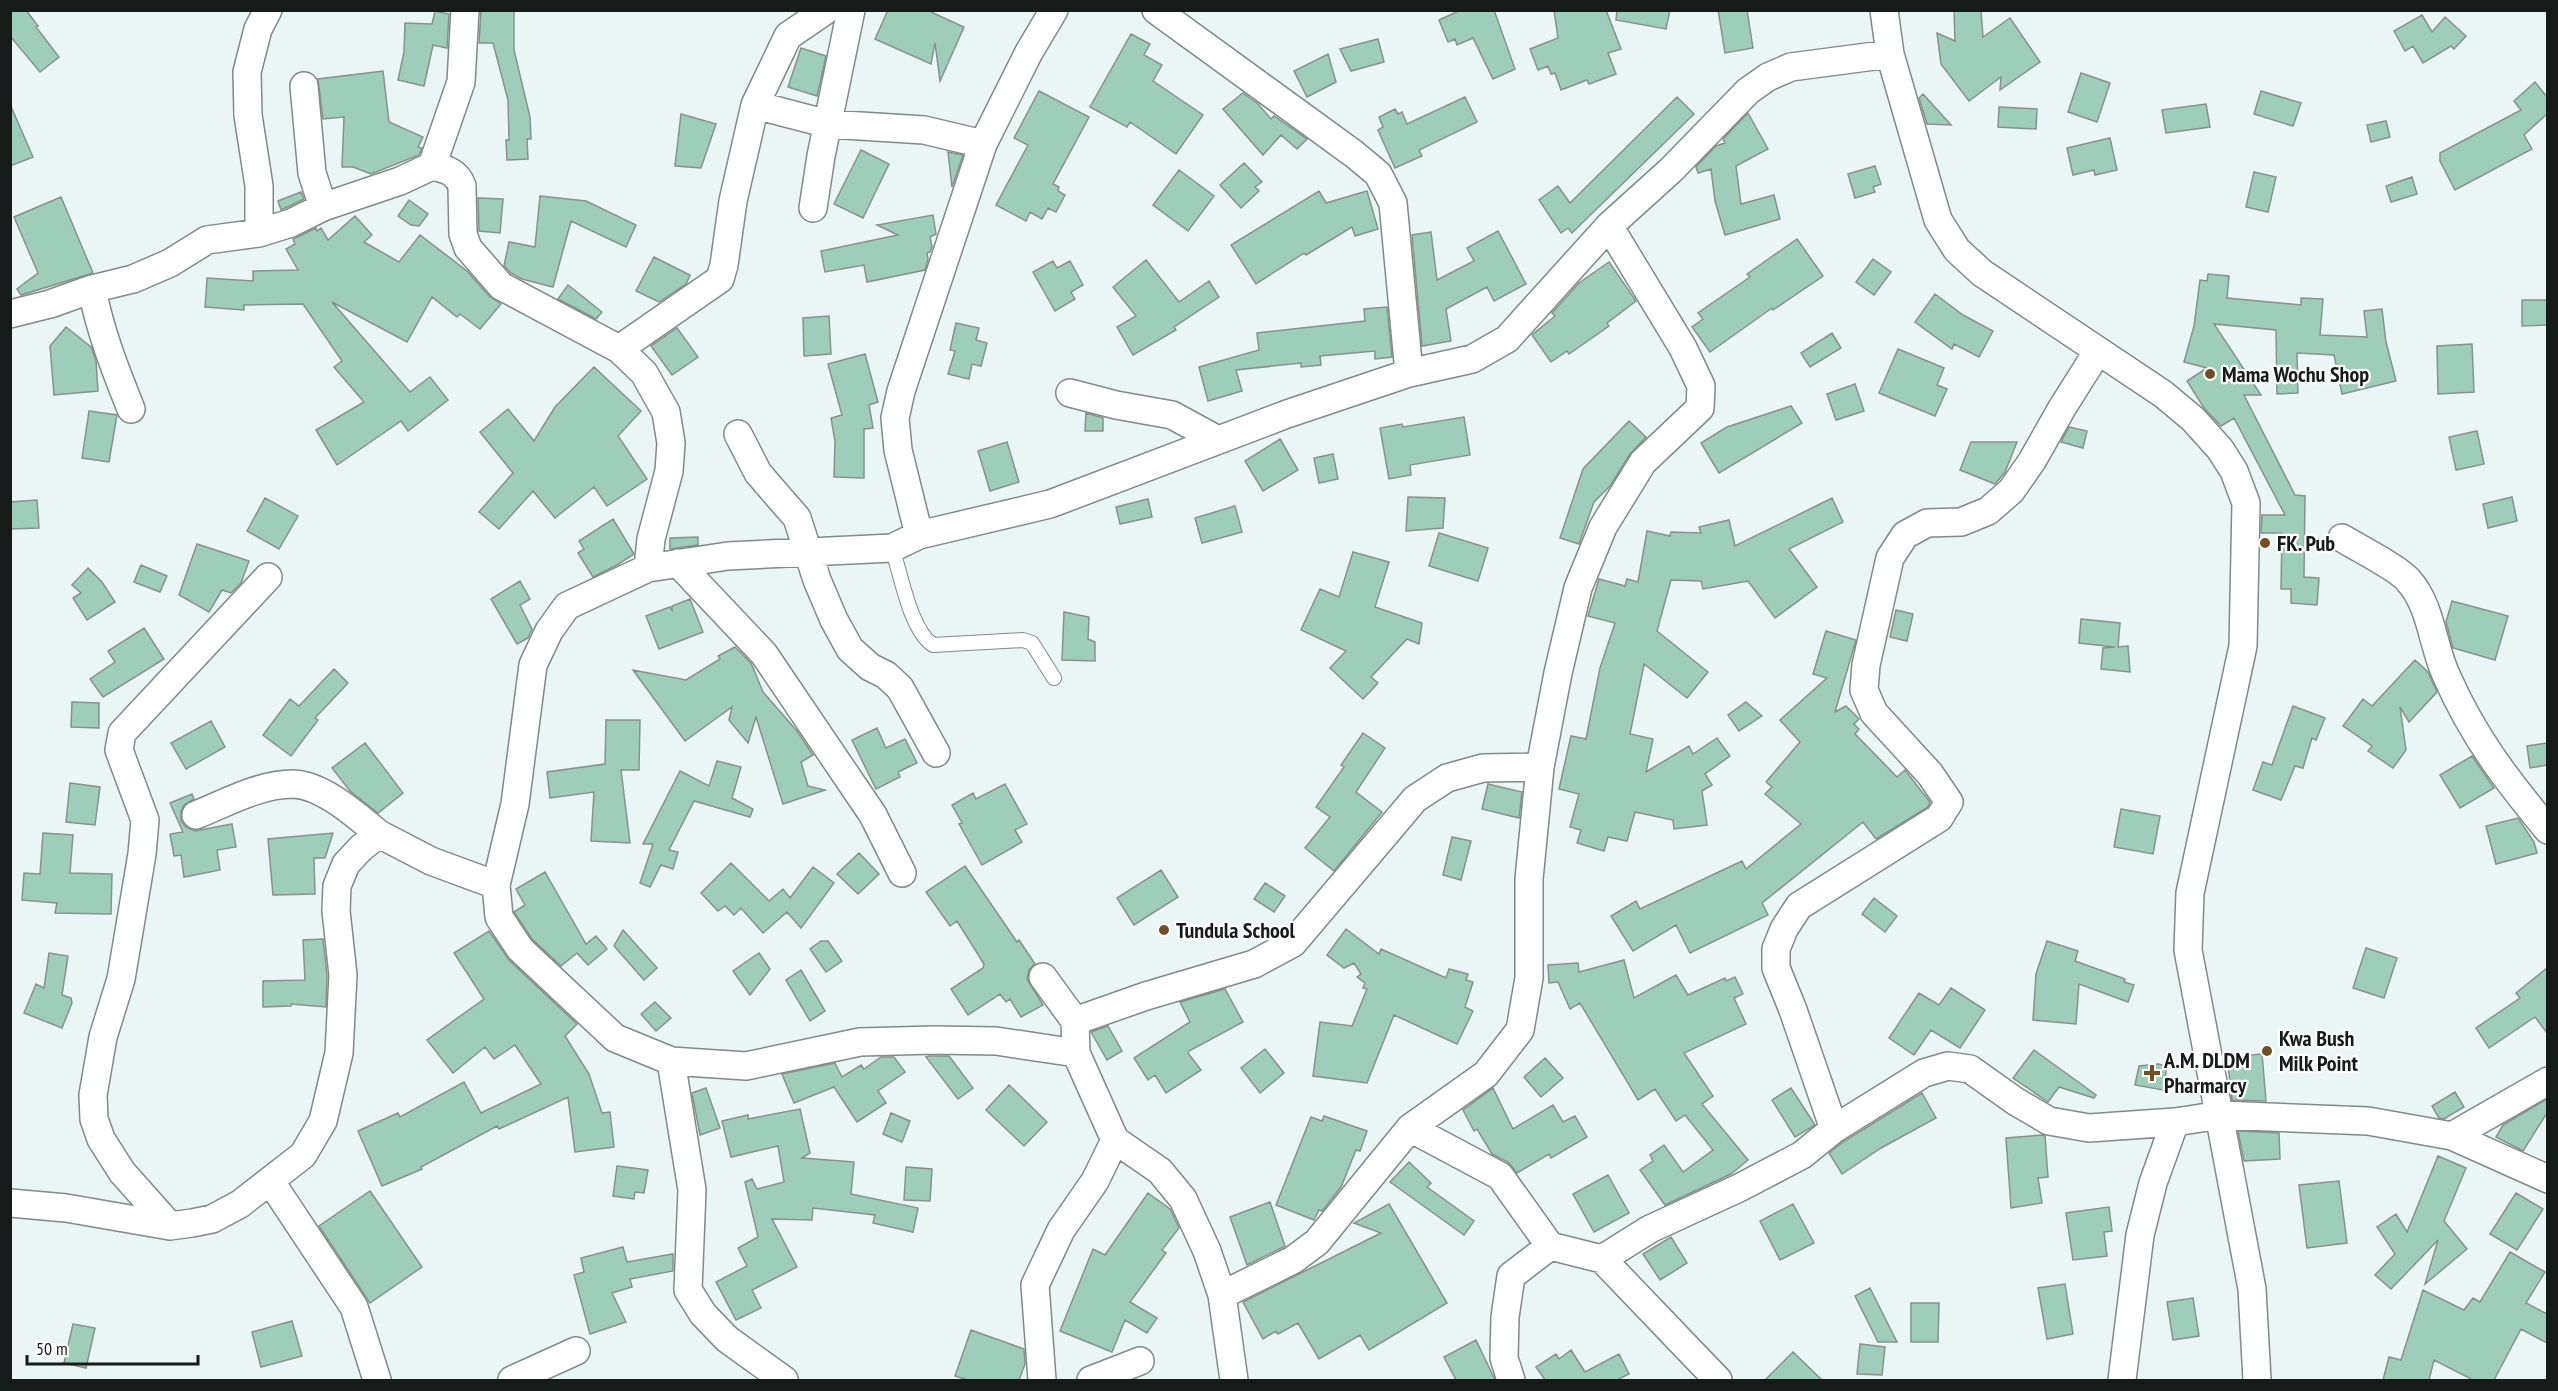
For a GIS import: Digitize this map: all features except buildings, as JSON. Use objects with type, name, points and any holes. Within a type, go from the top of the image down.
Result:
[{"type":"street","points":[[259,232],[259,186],[248,115],[247,72],[258,29],[268,10]]},
{"type":"street","points":[[432,166],[461,82],[465,10]]},
{"type":"street","points":[[619,349],[720,279],[733,201],[755,105],[788,36],[826,10]]},
{"type":"street","points":[[813,208],[851,10]]},
{"type":"street","points":[[919,535],[898,450],[895,418],[901,391],[983,144],[1029,52],[1054,10]]},
{"type":"street","points":[[1156,10],[1354,154],[1378,174],[1394,203],[1410,373]]},
{"type":"street","points":[[1884,10],[1890,54],[1938,220],[1957,250],[1982,273],[2163,394],[2193,419],[2220,450],[2234,471],[2246,503],[2243,646],[2190,893],[2188,950],[2221,1115],[2252,1289],[2257,1380]]},
{"type":"street","points":[[1076,1053],[996,1041],[860,1042],[746,1066],[671,1061],[615,1038],[520,949],[499,917],[496,885],[515,804],[533,665],[549,631],[567,606],[648,568],[728,556],[892,548],[919,535],[1050,504],[1216,439],[1410,373],[1472,359],[1508,339],[1609,226],[1671,170],[1748,91],[1768,77],[1791,67],[1890,54]]},
{"type":"street","points":[[304,86],[312,173],[324,207]]},
{"type":"street","points":[[755,105],[828,124],[924,130],[983,144]]},
{"type":"street","points":[[10,314],[133,279],[170,263],[207,240],[259,232],[291,223],[324,207],[400,181],[432,166],[444,168],[459,179],[462,186],[463,234],[468,248],[501,286],[619,349],[644,373],[666,412],[671,443],[669,471],[651,539],[648,568]]},
{"type":"street","points":[[1222,1295],[1293,1260],[1317,1242],[1410,1128],[1485,1074],[1520,1030],[1529,978],[1529,879],[1540,767],[1558,673],[1578,588],[1603,527],[1643,462],[1700,408],[1701,386],[1683,348],[1609,226]]},
{"type":"street","points":[[92,289],[97,318],[107,351],[131,409]]},
{"type":"street","points":[[1834,1129],[1776,968],[1776,950],[1784,929],[1799,906],[1939,818],[1949,802],[1930,774],[1874,713],[1864,690],[1866,664],[1890,558],[1905,535],[1927,523],[1961,522],[1988,511],[2011,491],[2032,461],[2098,351]]},
{"type":"street","points":[[1070,393],[1116,405],[1172,415],[1216,439]]},
{"type":"street","points":[[738,434],[758,473],[797,518],[807,552],[834,620],[850,649],[870,667],[886,675],[900,688],[936,753]]},
{"type":"street","points":[[2342,538],[2408,579],[2422,601],[2431,624],[2436,652],[2476,736],[2504,777],[2547,830]]},
{"type":"street","points":[[678,563],[765,654],[873,815],[902,873]]},
{"type":"street","points":[[170,1226],[122,1172],[101,1139],[94,1119],[93,1095],[103,1037],[121,979],[142,854],[145,820],[119,750],[122,733],[268,577]]},
{"type":"street","points":[[1075,1022],[1146,996],[1254,963],[1293,943],[1415,799],[1447,778],[1483,768],[1540,767]]},
{"type":"street","points":[[196,815],[268,787],[295,784],[326,794],[379,834],[431,861],[496,885]]},
{"type":"street","points":[[10,1203],[66,1208],[170,1226],[212,1219],[240,1204],[303,1155],[323,1121],[339,1053],[343,975],[336,911],[337,886],[346,864],[379,834]]},
{"type":"street","points":[[1043,977],[1075,1022],[1076,1053],[1115,1140],[1160,1172],[1183,1199],[1207,1251],[1222,1295],[1234,1380]]},
{"type":"street","points":[[671,1061],[692,1190],[688,1290],[703,1314],[727,1339],[784,1380]]},
{"type":"street","points":[[1602,1259],[1650,1229],[1739,1188],[1802,1155],[1834,1129],[1924,1073],[1948,1066],[1970,1069],[2015,1101],[2049,1121],[2089,1128],[2175,1122],[2221,1115],[2368,1122],[2452,1136],[2547,1179]]},
{"type":"street","points":[[2452,1136],[2547,1081]]},
{"type":"street","points":[[2122,1380],[2140,1235],[2153,1183],[2175,1122]]},
{"type":"street","points":[[1410,1128],[1500,1176],[1550,1246],[1602,1259],[1718,1380]]},
{"type":"street","points":[[1045,1380],[1035,1285],[1061,1230],[1095,1181],[1115,1140]]},
{"type":"street","points":[[271,1182],[354,1307],[377,1380]]},
{"type":"street","points":[[1511,1380],[1503,1358],[1504,1317],[1511,1276],[1550,1246]]},
{"type":"street","points":[[512,1380],[576,1352]]},
{"type":"street","points":[[1091,1380],[1140,1360]]},
{"type":"lane","points":[[892,548],[923,639],[933,645],[1023,640],[1032,644],[1054,678]]},
{"type":"place","name":"Mama Wochu Shop","points":[[2210,374]]},
{"type":"place","name":"FK. Pub","points":[[2265,543]]},
{"type":"place","name":"Tundula School","points":[[1164,930]]},
{"type":"place","name":"Kwa Bush Milk Point","points":[[2267,1051]]},
{"type":"place","name":"A.M. DLDM Pharmarcy","points":[[2152,1073]]}]
